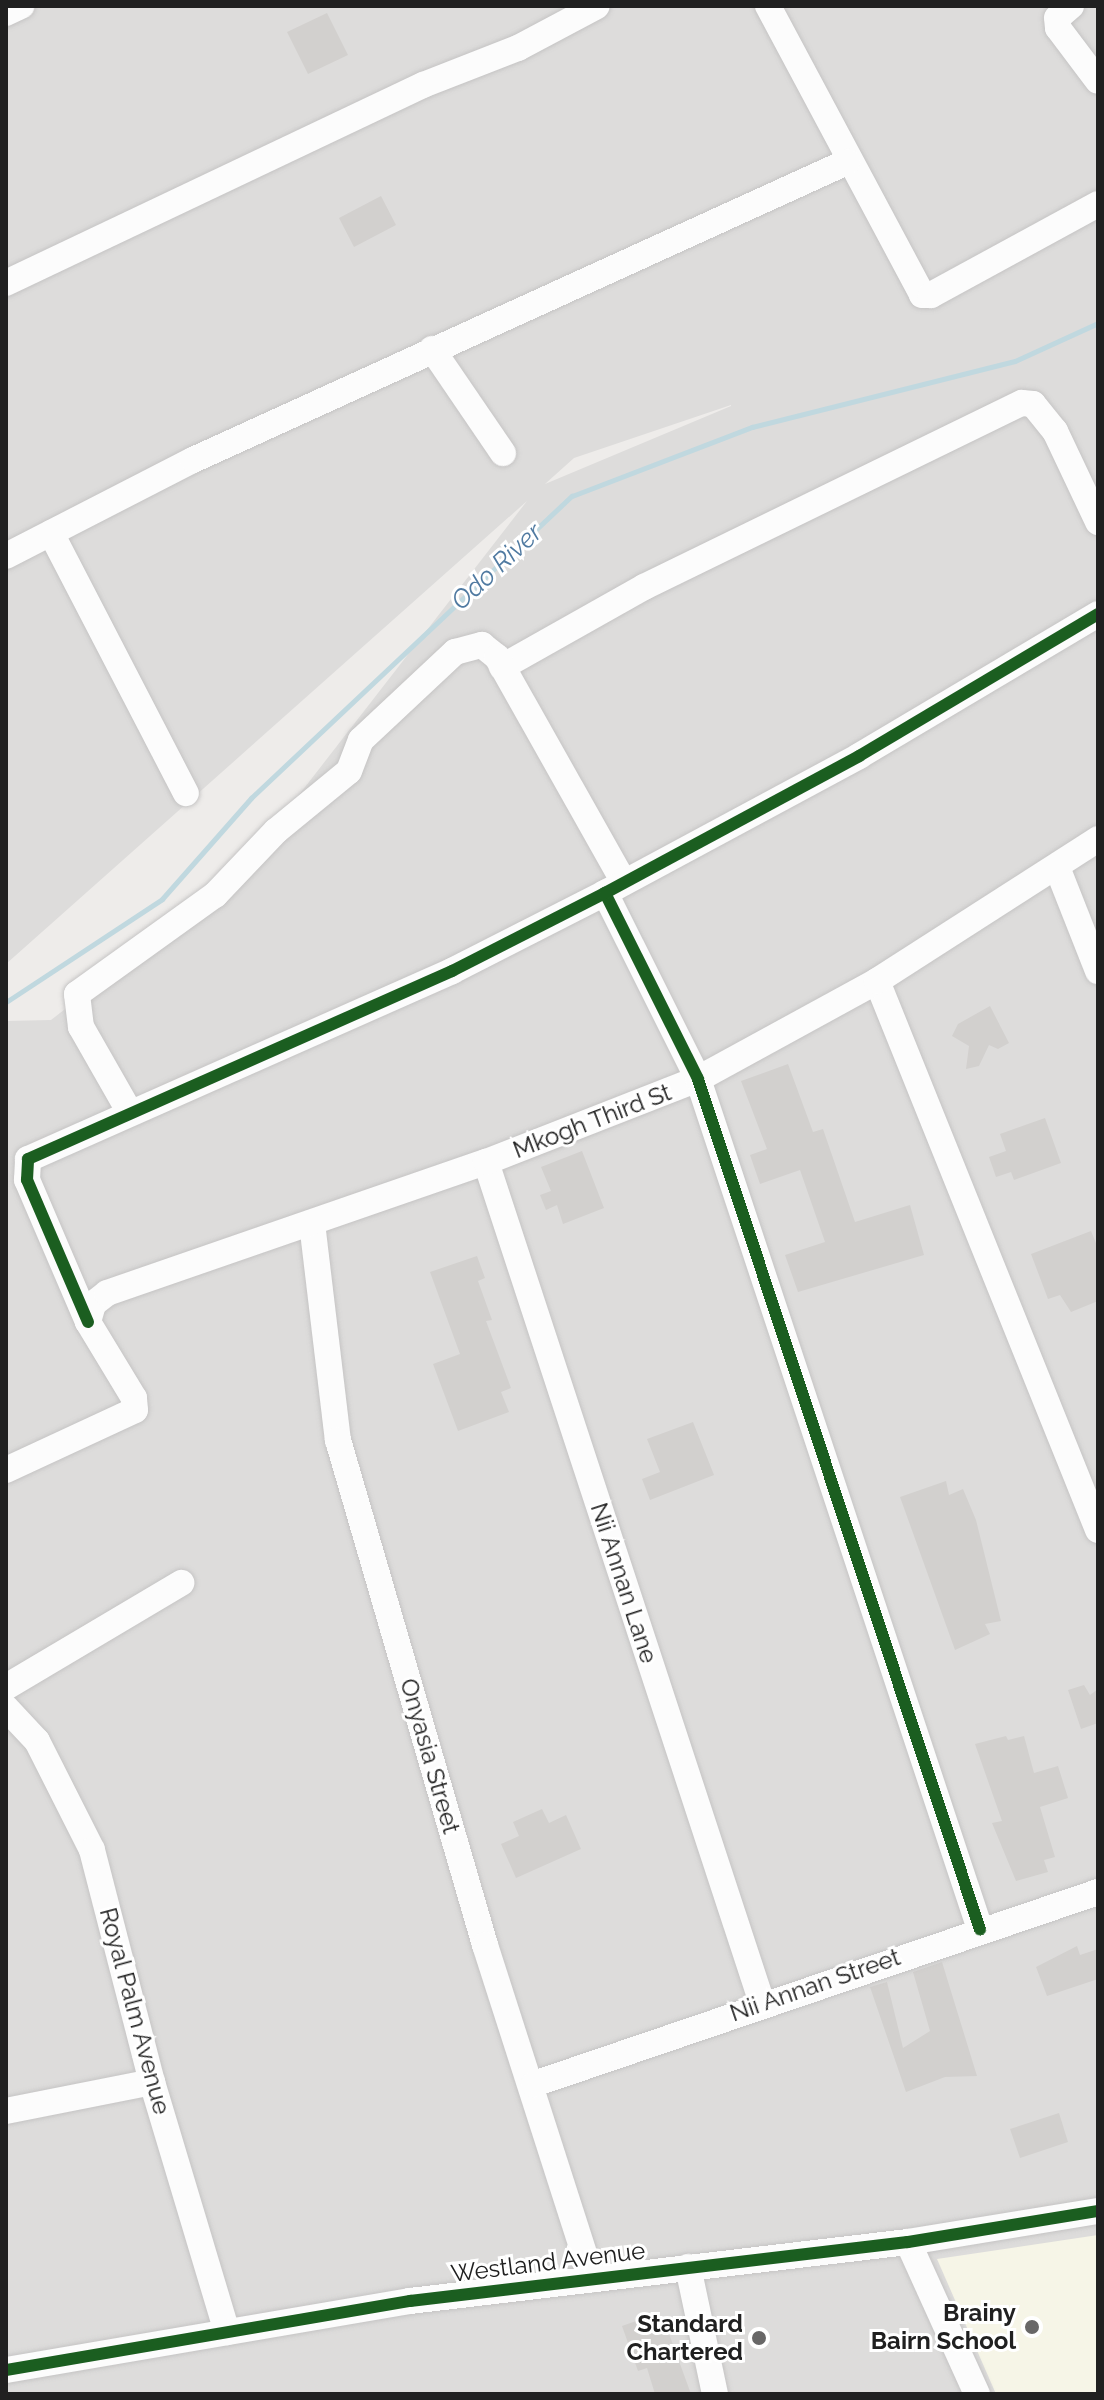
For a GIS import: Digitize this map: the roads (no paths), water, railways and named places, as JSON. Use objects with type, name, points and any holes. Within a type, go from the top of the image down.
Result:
[{"type":"street","points":[[6,13],[21,6]]},
{"type":"street","points":[[6,283],[423,85],[518,48],[597,6]]},
{"type":"street","points":[[768,6],[847,162],[922,295],[931,295],[1098,204]]},
{"type":"street","points":[[1071,6],[1057,18],[1058,28],[1098,81]]},
{"type":"street","points":[[6,556],[432,349],[847,162]]},
{"type":"street","points":[[432,349],[503,453]]},
{"type":"street","points":[[502,667],[644,587],[1022,403],[1033,404],[1055,431],[1098,522]]},
{"type":"street","points":[[51,533],[186,793]]},
{"type":"street","points":[[6,1470],[135,1410],[134,1398],[90,1313],[25,1169],[28,1159],[129,1111],[452,971],[615,888],[859,756],[1098,614]]},
{"type":"street","points":[[129,1111],[81,1027],[77,994],[215,895],[276,831],[349,771],[361,740],[455,652],[482,645],[502,667],[615,888],[698,1079],[980,1929]]},
{"type":"street","name":"Mkogh Third St","points":[[90,1313],[107,1293],[486,1162],[698,1079],[877,981],[1098,839]]},
{"type":"street","points":[[1057,867],[1098,971]]},
{"type":"street","points":[[877,981],[1098,1530]]},
{"type":"street","name":"Nii Annan Lane","points":[[486,1162],[762,2003]]},
{"type":"street","name":"Onyasia Street","points":[[312,1223],[338,1440],[485,1945],[534,2084],[592,2279]]},
{"type":"street","points":[[6,1687],[181,1583]]},
{"type":"street","name":"Royal Palm Avenue","points":[[6,1708],[37,1741],[92,1850],[152,2082],[227,2332]]},
{"type":"street","name":"Nii Annan Street","points":[[534,2084],[762,2003],[1098,1892]]},
{"type":"street","points":[[6,2111],[152,2082]]},
{"type":"street","name":"Westland Avenue","points":[[6,2370],[410,2301],[908,2242],[1098,2211]]},
{"type":"street","points":[[908,2242],[977,2394]]},
{"type":"street","points":[[688,2267],[715,2394]]},
{"type":"waterway","name":"Odo River","points":[[6,1002],[162,899],[251,798],[572,496],[752,427],[1015,361],[1098,323]]},
{"type":"place","name":"Brainy Bairn School","points":[[1032,2327]]},
{"type":"place","name":"Standard Chartered","points":[[759,2338]]}]
